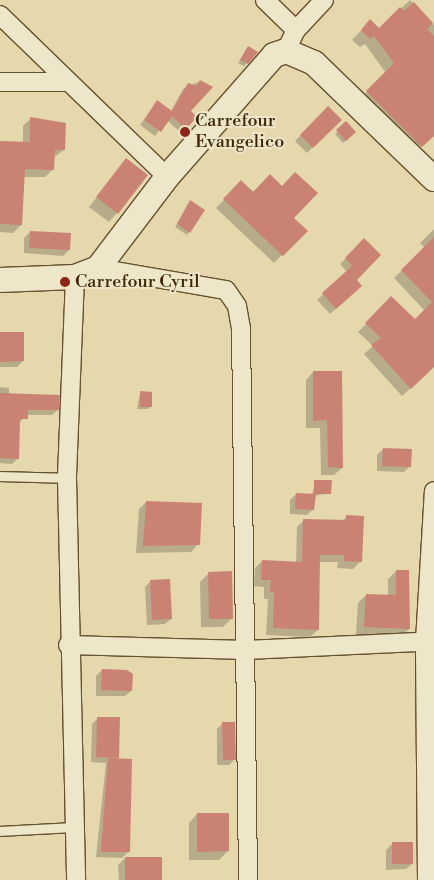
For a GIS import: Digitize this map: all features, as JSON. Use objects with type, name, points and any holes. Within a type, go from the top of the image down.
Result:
[{"type":"street","points":[[265,0],[291,40],[314,64],[430,168]]},
{"type":"street","points":[[0,280],[75,277],[98,268],[168,178],[274,54],[291,40],[324,0]]},
{"type":"street","points":[[0,15],[64,82],[168,178]]},
{"type":"street","points":[[0,82],[64,82]]},
{"type":"street","points":[[98,268],[226,290],[234,295],[241,328],[248,880]]},
{"type":"street","points":[[75,277],[67,478],[68,645],[76,880]]},
{"type":"street","points":[[427,880],[434,491]]},
{"type":"street","points":[[68,645],[246,650],[430,641]]},
{"type":"lane","points":[[0,476],[67,478]]},
{"type":"lane","points":[[0,831],[74,827]]},
{"type":"building","points":[[414,2],[433,23],[427,29],[434,36],[434,136],[422,147],[366,91],[394,63],[374,36],[370,39],[361,30],[370,19],[379,28],[400,7],[404,11]]},
{"type":"building","points":[[248,46],[258,52],[248,64],[240,60]]},
{"type":"building","points":[[200,80],[213,87],[191,111],[197,117],[186,129],[172,116],[161,132],[144,120],[157,100],[172,111],[188,83],[197,86]]},
{"type":"building","points":[[328,106],[342,120],[313,148],[300,135]]},
{"type":"building","points":[[30,117],[66,123],[65,150],[55,150],[54,170],[25,169],[22,225],[0,224],[0,141],[30,142]]},
{"type":"building","points":[[346,121],[356,132],[346,141],[336,130]]},
{"type":"building","points":[[126,158],[148,175],[118,214],[96,197]]},
{"type":"building","points":[[295,172],[318,193],[294,218],[308,231],[283,256],[223,199],[241,180],[253,192],[270,174],[282,186]]},
{"type":"building","points":[[190,200],[205,210],[190,233],[177,224]]},
{"type":"building","points":[[30,231],[71,233],[70,250],[29,248]]},
{"type":"building","points":[[434,237],[434,367],[411,389],[371,345],[381,338],[365,323],[391,296],[415,319],[432,302],[401,270]]},
{"type":"building","points":[[364,238],[381,255],[357,280],[362,286],[336,309],[322,293],[352,266],[345,258]]},
{"type":"building","points":[[0,332],[24,332],[24,361],[0,362]]},
{"type":"building","points":[[313,371],[342,371],[343,468],[328,467],[327,420],[313,421]]},
{"type":"building","points":[[140,391],[152,392],[152,407],[140,407]]},
{"type":"building","points":[[0,393],[60,395],[59,410],[28,410],[28,419],[20,419],[19,459],[0,458]]},
{"type":"building","points":[[383,448],[412,449],[411,467],[382,466]]},
{"type":"building","points":[[314,480],[332,480],[331,494],[314,494]]},
{"type":"building","points":[[296,493],[316,494],[314,510],[295,509]]},
{"type":"building","points":[[146,501],[202,503],[200,545],[143,546]]},
{"type":"building","points":[[346,515],[364,516],[362,562],[344,561],[344,555],[320,555],[319,630],[273,628],[274,592],[270,592],[271,580],[261,580],[262,560],[302,562],[303,519],[346,520]]},
{"type":"building","points":[[396,570],[409,570],[410,629],[364,627],[366,594],[396,595]]},
{"type":"building","points":[[232,571],[233,619],[209,619],[208,572]]},
{"type":"building","points":[[170,579],[172,619],[152,620],[150,580]]},
{"type":"building","points":[[102,669],[127,670],[133,674],[132,691],[101,690]]},
{"type":"building","points":[[97,717],[120,717],[119,758],[96,757]]},
{"type":"building","points":[[222,722],[235,722],[236,760],[223,760]]},
{"type":"building","points":[[108,758],[132,759],[130,852],[101,852]]},
{"type":"building","points":[[197,813],[229,813],[229,851],[197,852]]},
{"type":"building","points":[[392,842],[413,842],[413,864],[392,864]]},
{"type":"building","points":[[125,857],[162,857],[162,880],[125,880]]},
{"type":"place","name":"Carrefour Evangelico","points":[[185,132]]},
{"type":"place","name":"Carrefour Cyril","points":[[65,282]]}]
